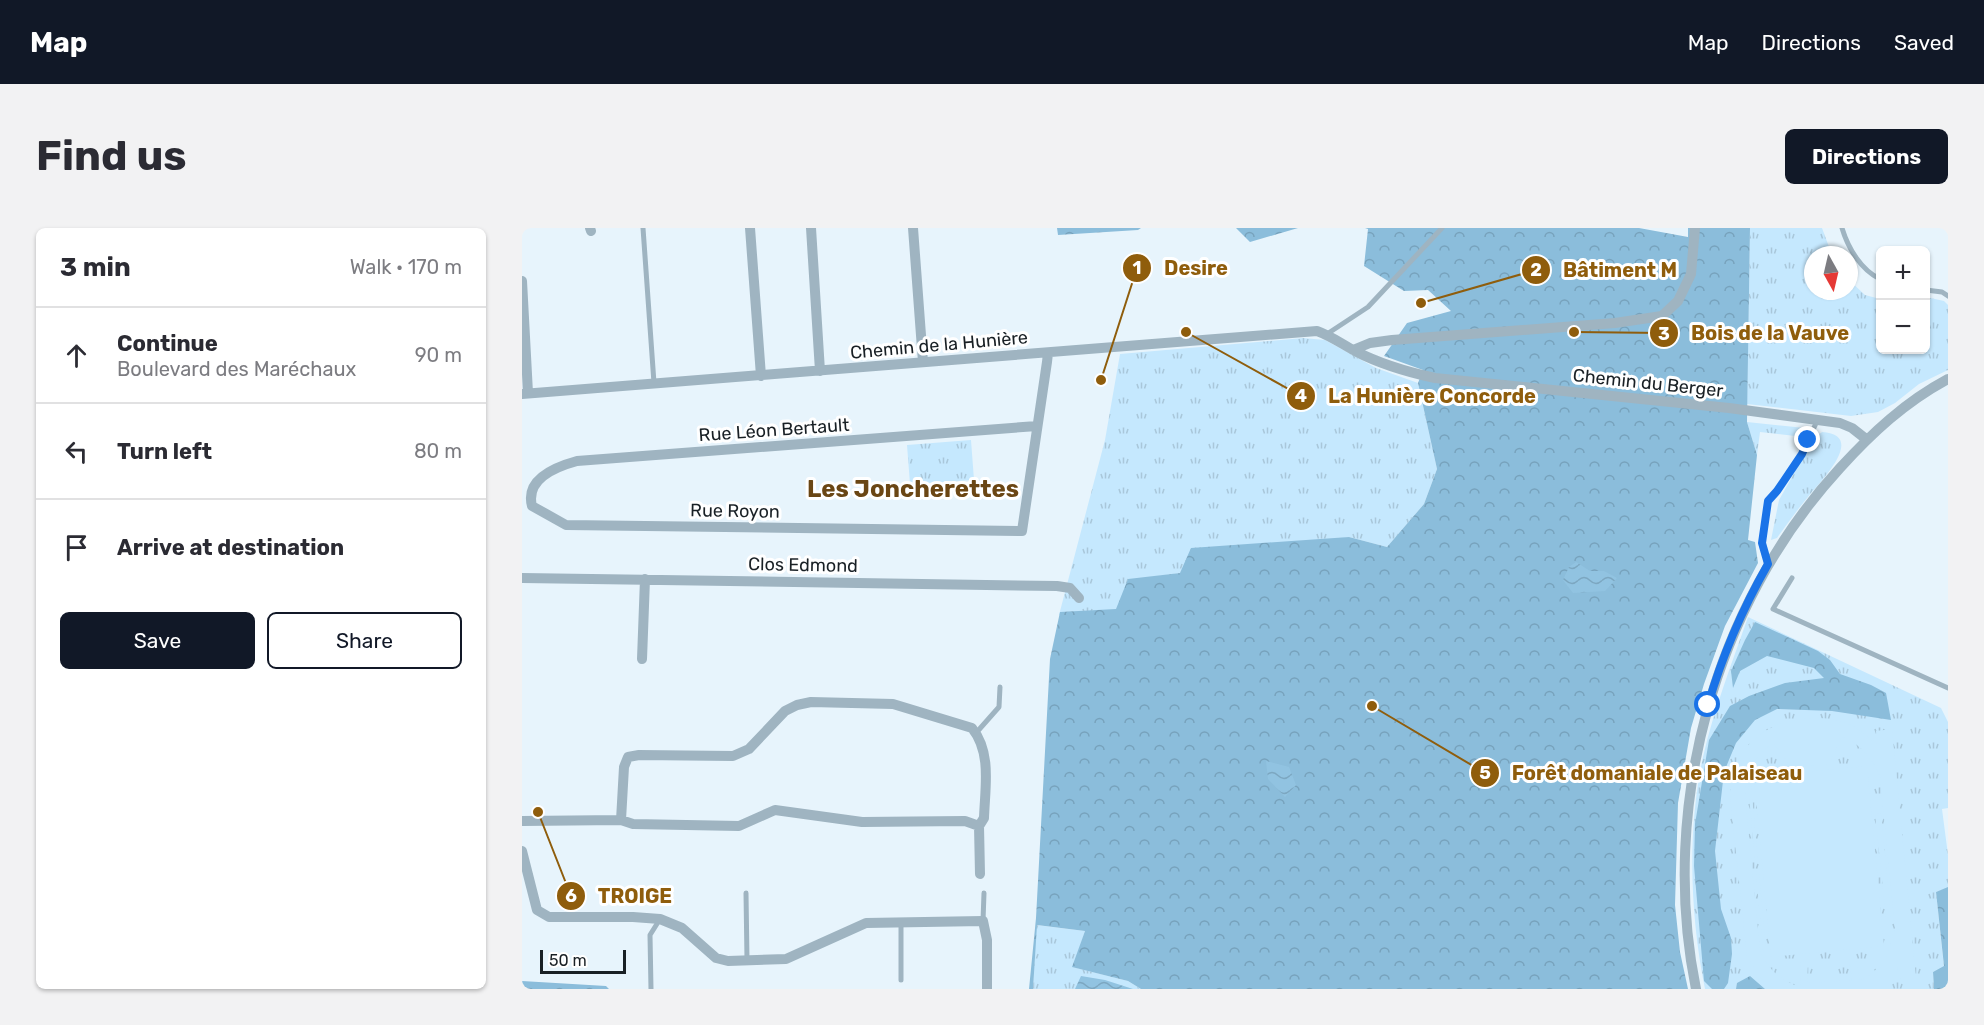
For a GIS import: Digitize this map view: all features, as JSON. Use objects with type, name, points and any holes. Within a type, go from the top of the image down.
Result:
[{"type":"street","points":[[750,228],[761,376]]},
{"type":"street","points":[[811,228],[820,371]]},
{"type":"street","points":[[912,228],[923,362]]},
{"type":"street","points":[[1353,350],[1371,343],[1392,340],[1615,323],[1662,316],[1678,301],[1691,274],[1695,228]]},
{"type":"street","points":[[522,281],[525,393]]},
{"type":"street","name":"Chemin de la Hunière","points":[[525,393],[1307,331],[1327,334],[1353,350]]},
{"type":"street","name":"Chemin du Berger","points":[[1353,350],[1408,373],[1435,378],[1729,408],[1840,423],[1852,428],[1866,439]]},
{"type":"street","points":[[1037,426],[1048,353]]},
{"type":"street","points":[[1696,989],[1687,914],[1686,873],[1694,775],[1716,680],[1748,601],[1768,564],[1800,516],[1866,439],[1905,406],[1948,379]]},
{"type":"street","name":"Rue Léon Bertault","points":[[526,499],[546,473],[561,465],[577,461],[1037,426]]},
{"type":"street","name":"Rue Royon","points":[[526,499],[532,506],[566,525],[1022,531],[1037,426]]},
{"type":"street","name":"Clos Edmond","points":[[522,578],[1057,586],[1070,588],[1079,598]]},
{"type":"street","points":[[642,659],[645,579]]},
{"type":"street","points":[[621,820],[624,767],[628,757],[639,755],[733,756],[749,749],[785,711],[797,705],[811,702],[892,704],[972,728],[976,733],[980,751],[984,818],[979,826],[980,874]]},
{"type":"street","points":[[522,821],[621,820],[633,824],[739,826],[776,810],[862,822],[965,821],[979,826]]},
{"type":"street","points":[[522,851],[537,910],[549,917],[633,917],[660,920],[682,928],[716,958],[728,961],[786,959],[866,923],[984,921],[987,940],[987,989]]},
{"type":"lane","points":[[643,228],[654,383]]},
{"type":"lane","points":[[1327,334],[1368,307],[1442,228]]},
{"type":"lane","points":[[1842,228],[1855,257],[1876,275]]},
{"type":"lane","points":[[1942,291],[1948,286]]},
{"type":"lane","points":[[1930,290],[1942,291],[1948,296]]},
{"type":"lane","points":[[1768,564],[1762,543],[1768,501],[1802,454],[1817,421]]},
{"type":"lane","points":[[1792,578],[1773,609],[1948,688]]},
{"type":"lane","points":[[976,733],[999,707],[1000,687]]},
{"type":"lane","points":[[746,893],[747,960]]},
{"type":"lane","points":[[984,893],[984,921]]},
{"type":"lane","points":[[651,989],[650,935],[660,920]]},
{"type":"lane","points":[[901,922],[901,980]]},
{"type":"green space","points":[[1057,228],[1141,228],[1058,235]]},
{"type":"green space","points":[[1236,228],[1298,228],[1250,242]]},
{"type":"green space","points":[[1365,228],[1639,228],[1688,237],[1688,228],[1750,228],[1747,422],[1757,455],[1748,540],[1755,542],[1758,563],[1725,626],[1704,684],[1691,728],[1678,803],[1675,905],[1680,952],[1688,989],[1141,989],[1128,981],[1072,967],[1085,931],[1037,925],[1033,989],[1029,989],[1036,918],[1050,659],[1060,612],[1116,609],[1128,579],[1180,573],[1191,548],[1349,537],[1387,547],[1424,504],[1437,469],[1418,383],[1423,370],[1384,356],[1407,323],[1451,311],[1428,290],[1404,291],[1364,266],[1368,229]]},
{"type":"green space","points":[[1750,228],[1822,228],[1829,246],[1804,246],[1804,300],[1858,300],[1858,288],[1865,295],[1876,298],[1876,354],[1930,354],[1930,298],[1944,301],[1948,305],[1948,370],[1919,384],[1895,403],[1878,412],[1851,416],[1747,404]]},
{"type":"green space","points":[[1303,338],[1325,340],[1376,368],[1418,383],[1437,469],[1424,504],[1387,547],[1349,537],[1181,573],[1128,580],[1117,610],[1059,615],[1105,440],[1120,354]]},
{"type":"green space","points":[[1747,422],[1805,428],[1804,437],[1760,432],[1757,455]]},
{"type":"green space","points":[[1822,432],[1835,435],[1841,441],[1841,450],[1829,471],[1777,538],[1771,540],[1779,500],[1814,438]]},
{"type":"green space","points":[[971,440],[974,480],[910,484],[907,445]]},
{"type":"green space","points":[[1748,617],[1941,708],[1948,722],[1948,808],[1942,809],[1948,855],[1948,888],[1936,892],[1944,967],[1933,972],[1934,989],[1705,989],[1696,932],[1692,873],[1694,814],[1707,739]]},
{"type":"green space","points":[[1755,622],[1818,651],[1830,660],[1840,674],[1886,693],[1891,720],[1832,711],[1777,709],[1755,720],[1736,743],[1724,772],[1715,851],[1721,909],[1731,938],[1732,954],[1728,983],[1724,989],[1712,989],[1704,981],[1694,866],[1695,824],[1709,740],[1730,706],[1749,696],[1785,683],[1824,678],[1814,668],[1767,656],[1740,671],[1733,688],[1731,671]]},
{"type":"green space","points":[[1819,718],[1844,722],[1864,733],[1877,746],[1876,731],[1892,729],[1916,978],[1899,979],[1897,966],[1874,989],[1773,989],[1759,976],[1747,956],[1730,796],[1732,778],[1737,762],[1757,737],[1785,722]],"holes":[[[1842,737],[1866,753],[1880,777],[1895,929],[1887,955],[1873,973],[1860,981],[1856,957],[1849,959],[1852,980],[1807,983],[1808,962],[1801,961],[1800,987],[1776,974],[1760,951],[1745,795],[1747,779],[1756,759],[1773,743],[1792,768],[1829,764]]]},
{"type":"green space","points":[[1867,766],[1884,946],[1771,957],[1754,777]]},
{"type":"green space","points":[[1748,785],[1751,785],[1758,861],[1755,861]]},
{"type":"green space","points":[[1881,813],[1891,917],[1886,917],[1875,814]]},
{"type":"green space","points":[[1756,873],[1759,873],[1766,950],[1763,951]]},
{"type":"green space","points":[[1948,887],[1948,989],[1934,989],[1933,972],[1944,966],[1936,892]]},
{"type":"green space","points":[[1036,925],[1085,931],[1073,967],[1128,981],[1141,989],[1033,989]]},
{"type":"green space","points":[[1750,976],[1765,989],[1736,989],[1737,983]]},
{"type":"green space","points":[[522,981],[606,986],[609,989],[522,989]]},
{"type":"water","points":[[1576,562],[1590,571],[1604,571],[1617,578],[1605,591],[1573,593],[1563,580],[1569,567]]},
{"type":"water","points":[[1266,761],[1289,767],[1296,785],[1285,797],[1268,779]]},
{"type":"water","points":[[1081,976],[1105,980],[1133,989],[1075,989]]},
{"type":"place","name":"Bâtiment M","points":[[1421,303]]},
{"type":"place","name":"La Hunière Concorde","points":[[1186,332]]},
{"type":"place","name":"Bois de la Vauve","points":[[1574,332]]},
{"type":"place","name":"Desire","points":[[1101,380]]},
{"type":"place","name":"Forêt domaniale de Palaiseau","points":[[1372,706]]},
{"type":"place","name":"TROIGE","points":[[538,812]]},
{"type":"district","name":"Les Joncherettes","points":[[913,489]]},
{"type":"route","points":[[1708,705],[1724,656],[1748,601],[1768,564],[1762,543],[1768,501],[1802,454],[1808,440]]}]
